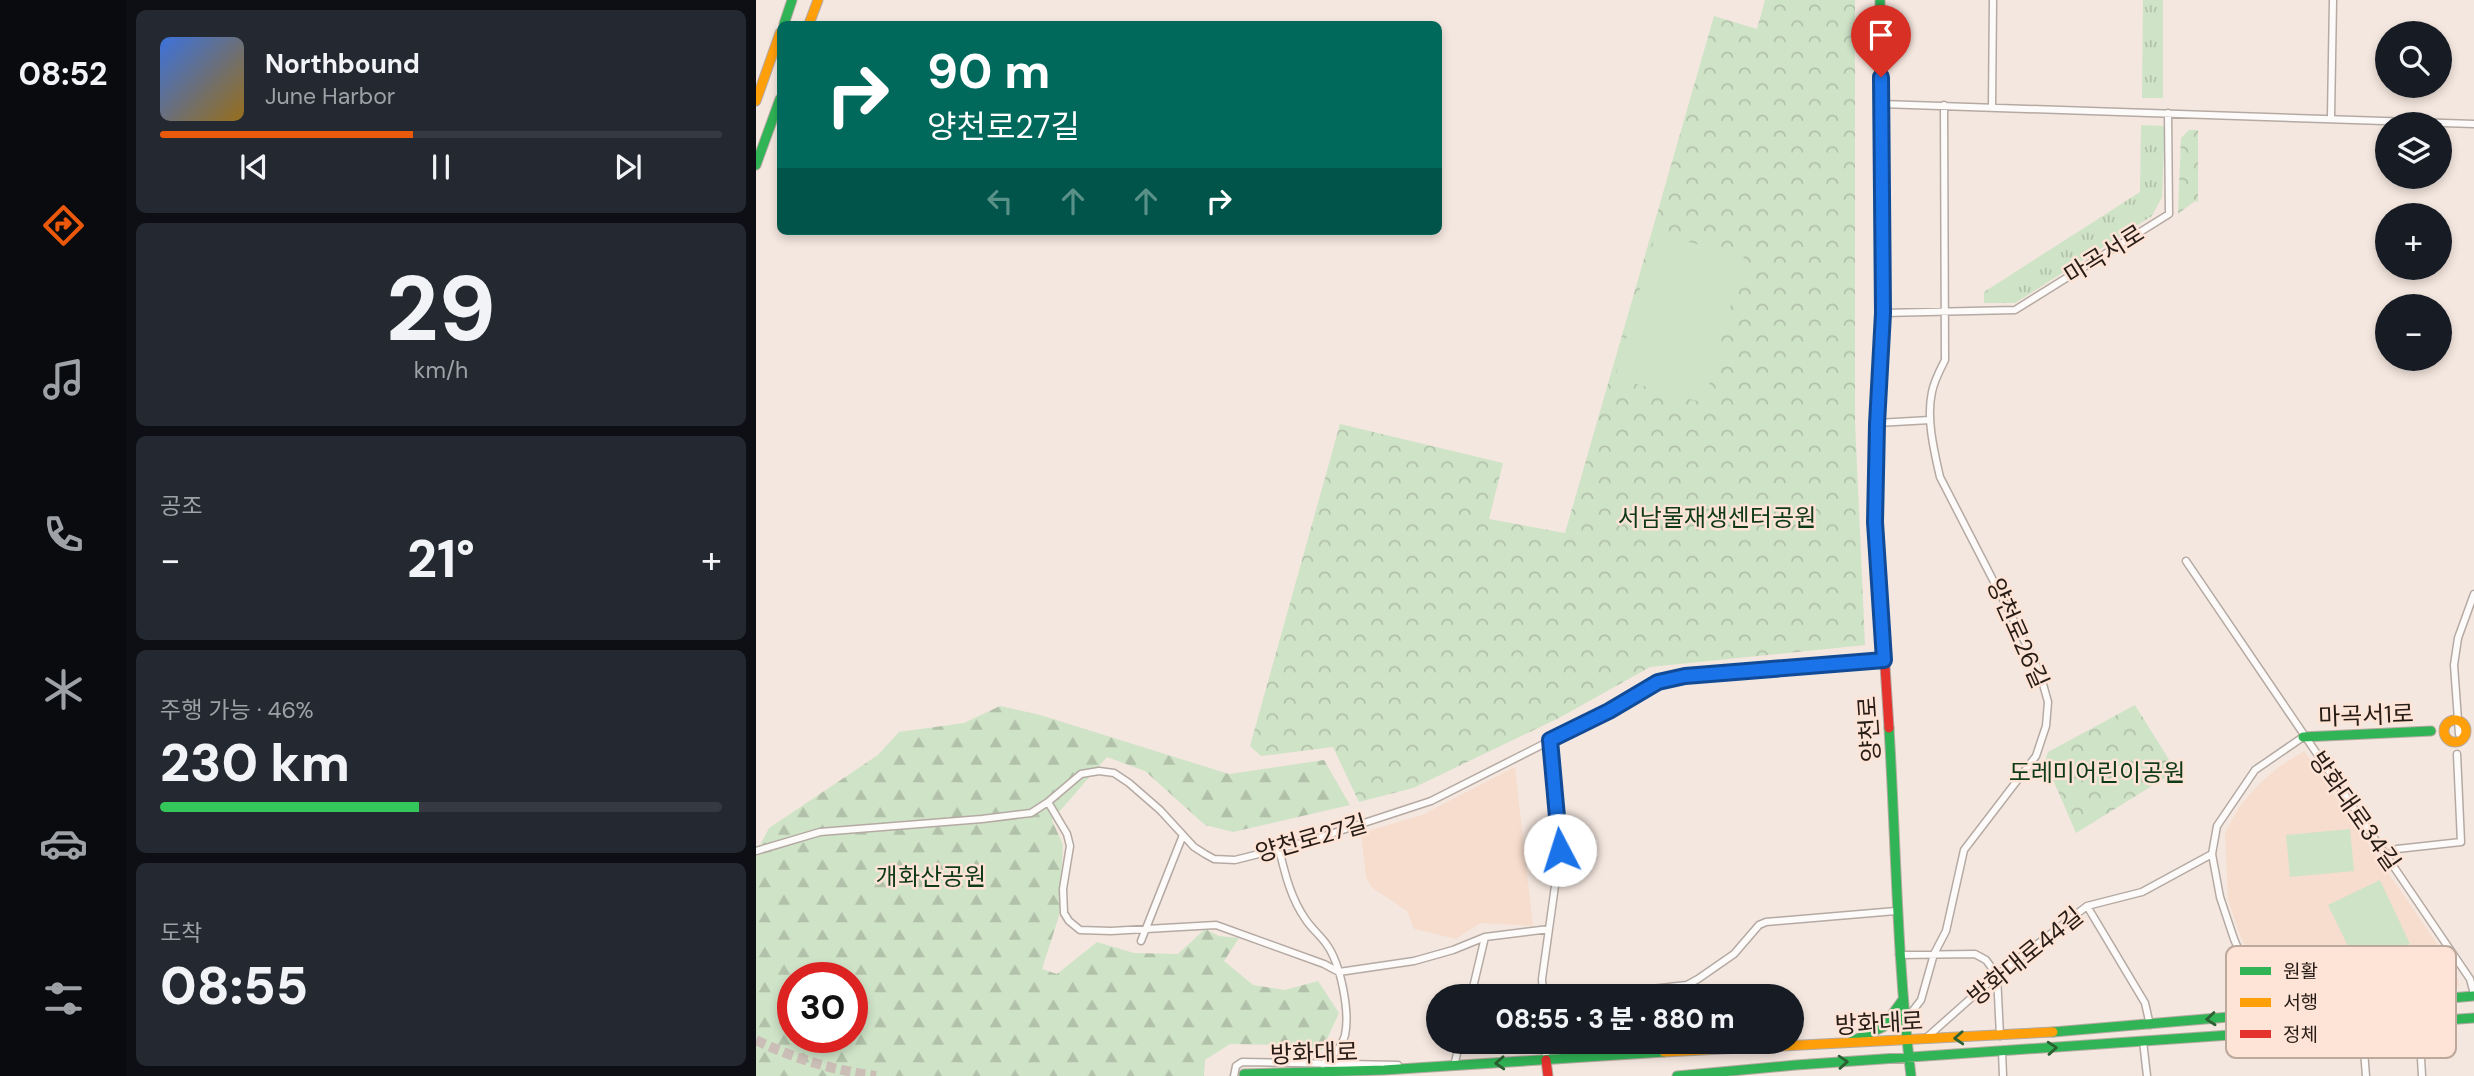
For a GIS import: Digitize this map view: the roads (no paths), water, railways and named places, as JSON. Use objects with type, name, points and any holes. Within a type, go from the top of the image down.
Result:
[{"type":"main road","points":[[784,21],[792,0]]},
{"type":"main road","points":[[809,21],[818,0]]},
{"type":"main road","name":"양천로","points":[[1880,0],[1883,313],[1875,522],[1891,765],[1902,1001],[1912,1076]]},
{"type":"main road","points":[[756,101],[777,42]]},
{"type":"main road","points":[[756,165],[777,107]]},
{"type":"main road","name":"마곡서1로","points":[[2304,737],[2431,732]]},
{"type":"main road","points":[[2458,738],[2474,735]]},
{"type":"main road","name":"방화대로","points":[[2456,997],[2474,995]]},
{"type":"main road","points":[[1846,1044],[1883,1027],[1902,1001]]},
{"type":"main road","name":"방화대로","points":[[1239,1075],[1454,1066],[1638,1050],[2000,1036],[2226,1018]]},
{"type":"main road","name":"방화대로","points":[[2456,1020],[2474,1018]]},
{"type":"main road","name":"방화대로","points":[[1677,1076],[1796,1065],[2226,1035]]},
{"type":"main road","points":[[1546,1060],[1548,1076]]},
{"type":"street","points":[[1992,106],[1993,0]]},
{"type":"street","points":[[2331,117],[2333,0]]},
{"type":"street","points":[[1882,104],[2331,117],[2474,124]]},
{"type":"street","points":[[1877,424],[1930,420],[1932,393],[1944,360],[1944,105]]},
{"type":"street","name":"마곡서로","points":[[1883,313],[2014,310],[2169,214],[2168,113]]},
{"type":"street","name":"양천로26길","points":[[1905,1022],[1921,1000],[1934,954],[1946,931],[1964,850],[2036,756],[2046,726],[2048,702],[2041,677],[2028,648],[1940,477],[1930,420]]},
{"type":"street","name":"방화대로34길","points":[[2186,561],[2448,946]]},
{"type":"street","points":[[2458,738],[2454,665],[2458,638],[2474,594]]},
{"type":"street","name":"양천로27길","points":[[756,851],[820,832],[1010,817],[1031,813],[1081,774],[1099,771],[1114,773],[1129,783],[1160,810],[1194,847],[1214,859],[1235,860],[1279,849],[1431,801],[1609,711],[1658,682],[1685,676],[1884,660]]},
{"type":"street","name":"마곡서1로","points":[[2211,854],[2217,826],[2255,770],[2304,737]]},
{"type":"street","points":[[1542,984],[1560,850],[1550,740]]},
{"type":"street","points":[[2387,856],[2396,849],[2462,842],[2457,754]]},
{"type":"street","points":[[1048,802],[1067,834],[1070,846],[1063,889],[1064,912],[1069,921],[1080,930],[1216,925],[1324,964],[1339,972],[1414,961],[1485,937],[1549,929]]},
{"type":"street","points":[[1141,941],[1183,835]]},
{"type":"street","points":[[1279,849],[1288,884],[1297,903],[1306,920],[1326,944],[1339,972],[1346,1008],[1345,1035],[1336,1053],[1323,1065]]},
{"type":"street","points":[[2211,854],[2220,897],[2238,946]]},
{"type":"street","name":"방화대로44길","points":[[1924,1040],[1997,975],[2087,906],[2143,892],[2211,854]]},
{"type":"street","points":[[2087,906],[2145,1003],[2150,1025]]},
{"type":"street","points":[[1682,984],[1698,979],[1734,954],[1759,925],[1766,922],[1896,911]]},
{"type":"street","points":[[1474,984],[1485,937]]},
{"type":"street","points":[[1899,955],[1975,954],[1986,960],[1997,975],[2000,1036]]},
{"type":"street","name":"방화대로34길","points":[[2456,958],[2470,979],[2474,995]]},
{"type":"street","points":[[2143,1041],[2147,1076]]},
{"type":"street","points":[[2002,1051],[2003,1076]]},
{"type":"street","points":[[1454,1066],[1457,1054]]},
{"type":"street","points":[[1546,1054],[1546,1060]]},
{"type":"street","points":[[2365,1058],[2366,1076]]},
{"type":"street","points":[[2421,1058],[2422,1076]]},
{"type":"street","points":[[1239,1075],[1236,1066],[1242,1062],[1384,1064],[1411,1067]]},
{"type":"street","points":[[1796,1065],[1797,1076]]},
{"type":"tunnel","points":[[756,1040],[814,1063],[876,1076]]},
{"type":"park label","name":"서남물재생센터공원","points":[[1717,517]]},
{"type":"park label","name":"도레미어린이공원","points":[[2097,772]]},
{"type":"park label","name":"개화산공원","points":[[931,876]]}]
